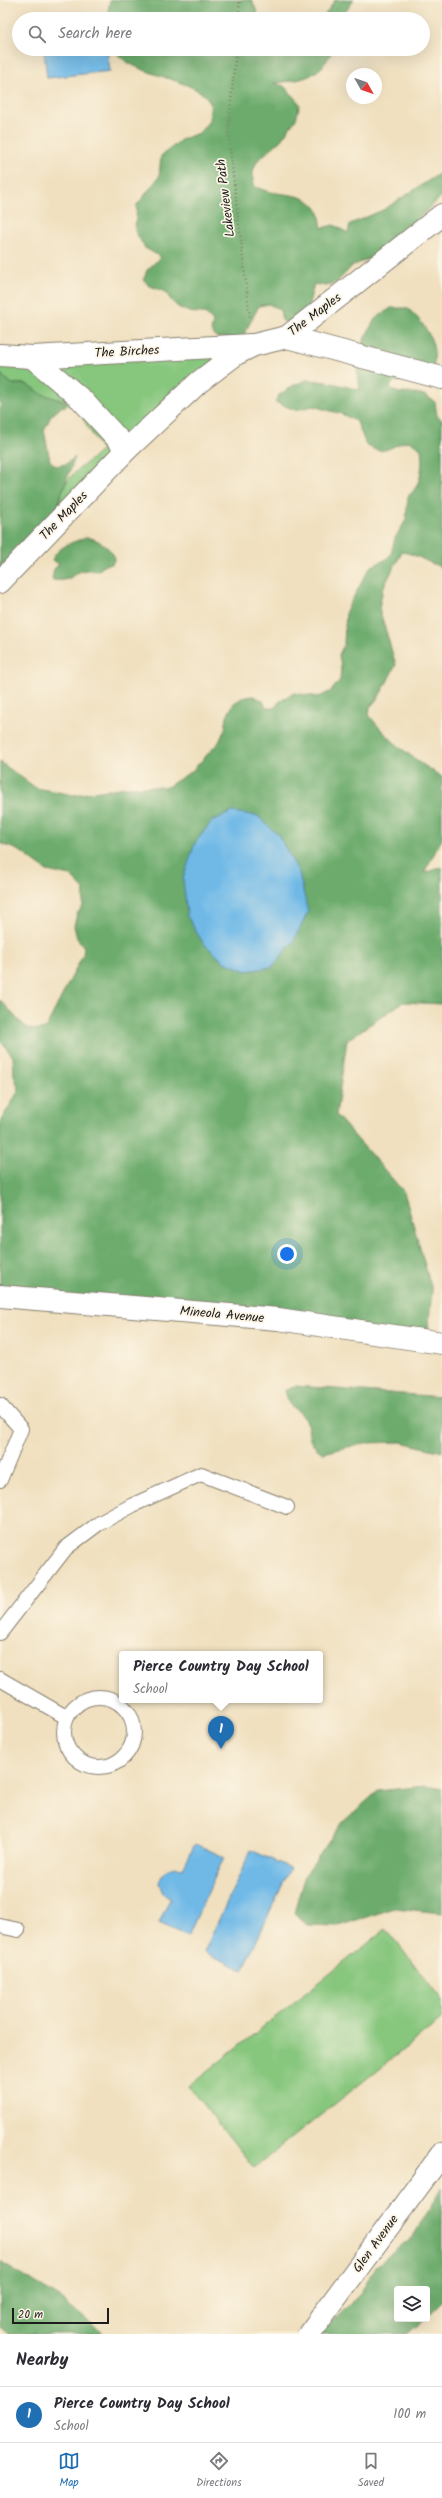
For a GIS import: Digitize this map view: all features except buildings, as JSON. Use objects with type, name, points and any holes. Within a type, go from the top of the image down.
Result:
[{"type":"street","name":"The Maples","points":[[0,582],[127,449],[199,382],[236,354],[254,345],[286,338],[442,215]]},
{"type":"street","points":[[286,338],[442,378]]},
{"type":"street","name":"The Birches","points":[[0,354],[32,356],[254,345]]},
{"type":"street","points":[[32,356],[82,400],[127,449]]},
{"type":"street","name":"Mineola Avenue","points":[[0,1296],[278,1319],[442,1343]]},
{"type":"street","name":"Glen Avenue","points":[[309,2334],[442,2154]]},
{"type":"lane","points":[[0,1405],[21,1429],[0,1480]]},
{"type":"lane","points":[[0,1633],[66,1548],[98,1524],[133,1505],[201,1474],[287,1507]]},
{"type":"lane","points":[[0,1679],[66,1717]]},
{"type":"lane","points":[[119,1703],[104,1696],[92,1696],[72,1707],[66,1717],[63,1729],[64,1741],[70,1752],[78,1761],[89,1766],[101,1768],[123,1758],[131,1749],[134,1738],[133,1721],[124,1706],[120,1703]]},
{"type":"lane","points":[[0,1926],[18,1930]]},
{"type":"path","points":[[239,12],[240,0]]},
{"type":"path","name":"Lakeview Path","points":[[235,56],[228,132],[254,345]]},
{"type":"green space","points":[[110,0],[252,0],[257,12],[108,12]]},
{"type":"green space","points":[[335,0],[354,0],[345,12],[327,12]]},
{"type":"green space","points":[[120,56],[330,56],[322,66],[310,76],[302,79],[274,83],[284,86],[300,104],[296,119],[281,140],[257,161],[253,171],[253,185],[270,192],[297,196],[305,199],[312,203],[318,210],[322,228],[334,225],[348,233],[350,224],[383,210],[442,172],[442,196],[380,254],[352,266],[337,282],[325,286],[314,284],[308,307],[289,325],[282,320],[280,310],[269,304],[259,306],[242,338],[217,338],[211,331],[213,322],[205,313],[181,309],[169,298],[166,292],[148,285],[144,279],[147,270],[161,257],[145,248],[135,231],[137,205],[159,177],[161,156],[182,139],[199,133],[209,121],[210,103],[204,95],[193,88],[134,66]]},
{"type":"green space","points":[[391,308],[407,308],[420,320],[429,335],[434,351],[433,368],[413,379],[393,382],[390,387],[397,392],[424,395],[435,402],[437,416],[442,420],[442,567],[402,552],[383,588],[379,608],[396,665],[381,693],[370,707],[369,715],[393,742],[442,777],[442,839],[424,873],[442,867],[442,1004],[403,1002],[347,1040],[336,1115],[404,1192],[432,1290],[427,1340],[0,1296],[0,1122],[19,1090],[14,1075],[13,1057],[0,1040],[0,1000],[25,1026],[37,1030],[45,1029],[83,955],[84,947],[77,938],[74,926],[77,914],[83,906],[84,890],[71,876],[47,871],[20,851],[0,843],[0,762],[36,788],[74,795],[126,787],[167,787],[192,771],[219,742],[225,729],[227,716],[234,703],[242,698],[253,696],[262,700],[267,708],[274,708],[281,700],[294,693],[319,697],[331,691],[340,680],[341,666],[339,655],[344,644],[346,611],[370,567],[385,560],[391,554],[395,538],[406,520],[408,496],[413,492],[419,481],[422,461],[421,449],[409,441],[388,449],[373,449],[366,445],[357,422],[342,414],[313,406],[295,410],[275,402],[279,395],[294,385],[307,380],[328,382],[360,390],[357,368],[365,337],[375,319]]},
{"type":"green space","points":[[254,345],[127,449],[32,357]]},
{"type":"green space","points":[[0,358],[31,359],[121,450],[58,509],[60,498],[67,481],[102,450],[73,403],[63,407],[66,402],[42,394],[26,384],[12,384],[0,374]]},
{"type":"green space","points":[[0,374],[12,384],[26,384],[42,394],[67,402],[51,416],[44,430],[50,461],[56,466],[66,464],[75,457],[59,500],[58,509],[0,569]]},
{"type":"green space","points":[[87,537],[99,542],[110,550],[115,558],[112,564],[105,565],[98,571],[81,571],[65,580],[52,580],[54,569],[59,564],[52,560],[58,551],[66,545]]},
{"type":"green space","points":[[296,1386],[442,1397],[442,1452],[401,1442],[365,1443],[323,1453],[310,1440],[307,1424],[304,1418],[291,1406],[286,1398],[284,1391]]},
{"type":"green space","points":[[426,1786],[442,1789],[442,1913],[395,1908],[338,1926],[307,1925],[294,1913],[305,1875],[343,1822],[378,1791]]},
{"type":"green space","points":[[386,1929],[442,2000],[442,2019],[254,2168],[189,2086]]},
{"type":"green space","points":[[442,2188],[442,2302],[430,2314],[430,2286],[394,2286],[394,2322],[421,2322],[407,2334],[320,2334],[361,2293],[376,2266],[412,2238]]},
{"type":"green space","points":[[0,2262],[63,2300],[103,2334],[8,2334],[0,2327]]},
{"type":"water","points":[[45,56],[108,56],[110,71],[47,78]]},
{"type":"water","points":[[232,812],[258,816],[279,836],[299,873],[308,912],[293,942],[272,967],[247,971],[224,962],[203,943],[187,916],[183,879],[195,843],[212,821]]},
{"type":"water","points":[[195,1844],[224,1857],[188,1936],[159,1923],[170,1899],[164,1894],[159,1883],[165,1872],[171,1868],[183,1868]]},
{"type":"water","points":[[251,1850],[290,1868],[243,1970],[204,1952]]},
{"type":"place","name":"Pierce Country Day School","points":[[221,1749]]}]
